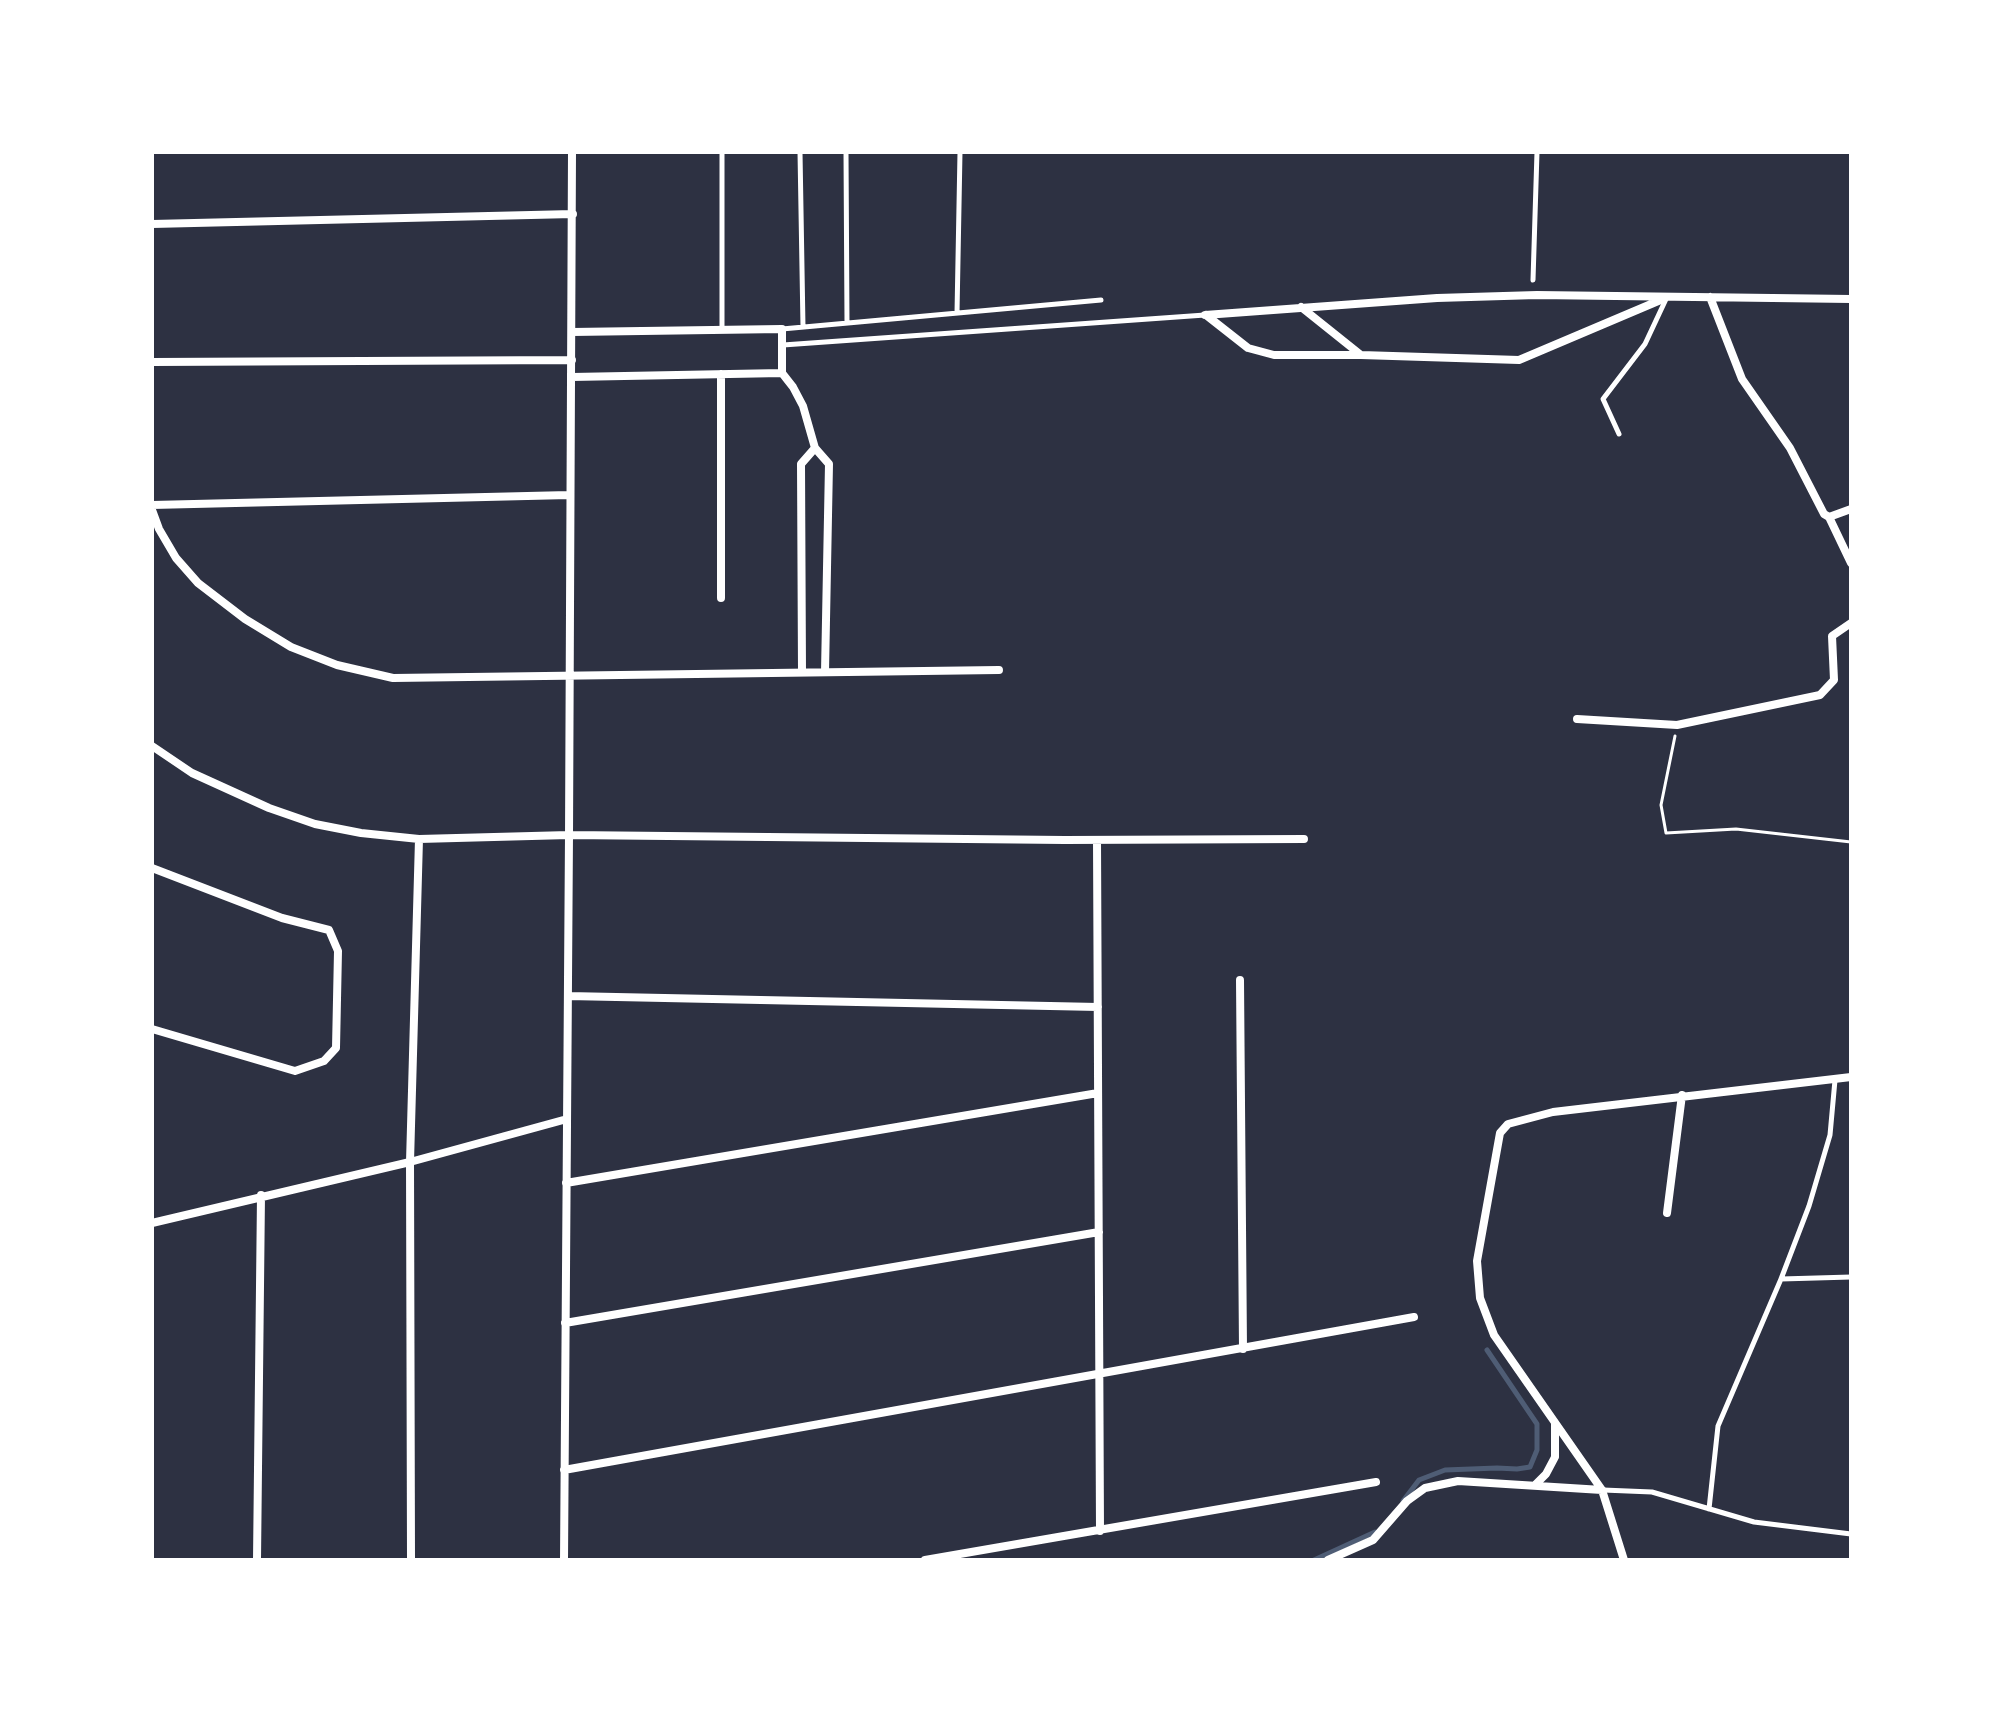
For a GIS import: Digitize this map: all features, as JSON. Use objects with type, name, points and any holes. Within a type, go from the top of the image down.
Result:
[{"type":"street","points":[[564,1560],[572,152]]},
{"type":"street","points":[[152,224],[573,214]]},
{"type":"street","points":[[1205,315],[1437,298],[1537,295],[1851,299]]},
{"type":"street","points":[[1205,315],[1248,348],[1274,355],[1519,360],[1667,297]]},
{"type":"street","points":[[1710,297],[1742,379],[1790,448],[1851,563]]},
{"type":"street","points":[[1301,307],[1361,355]]},
{"type":"street","points":[[572,332],[782,329],[782,373],[803,406],[815,448],[829,464],[825,672]]},
{"type":"street","points":[[152,362],[572,360]]},
{"type":"street","points":[[572,377],[782,373]]},
{"type":"street","points":[[721,374],[721,598]]},
{"type":"street","points":[[802,672],[801,464],[815,448]]},
{"type":"street","points":[[569,495],[152,508],[159,529],[176,558],[198,583],[245,619],[291,647],[337,665],[393,678],[999,670]]},
{"type":"street","points":[[1829,517],[1851,509]]},
{"type":"street","points":[[1577,719],[1677,725],[1820,695],[1834,680],[1832,636],[1851,623]]},
{"type":"street","points":[[152,746],[192,773],[269,808],[304,820],[361,833],[419,839],[569,835],[1304,839]]},
{"type":"street","points":[[411,1560],[410,1162],[419,839]]},
{"type":"street","points":[[1097,840],[1100,1531]]},
{"type":"street","points":[[152,868],[282,918],[329,930],[338,951],[336,1048],[324,1061],[295,1071],[152,1029]]},
{"type":"street","points":[[1240,980],[1243,1349]]},
{"type":"street","points":[[568,996],[1098,1007]]},
{"type":"street","points":[[1624,1560],[1602,1490],[1494,1335],[1480,1298],[1477,1261],[1500,1133],[1508,1124],[1553,1112],[1851,1077]]},
{"type":"street","points":[[566,1183],[1098,1093]]},
{"type":"street","points":[[1667,1213],[1682,1095]]},
{"type":"street","points":[[152,1223],[410,1162],[567,1119]]},
{"type":"street","points":[[257,1560],[261,1195]]},
{"type":"street","points":[[565,1323],[1099,1232]]},
{"type":"street","points":[[564,1470],[1414,1317]]},
{"type":"street","points":[[1536,1484],[1546,1474],[1555,1457],[1554,1420]]},
{"type":"street","points":[[1328,1560],[1373,1540],[1407,1501],[1425,1488],[1458,1481],[1602,1490]]},
{"type":"street","points":[[925,1560],[1376,1482]]},
{"type":"lane","points":[[800,152],[803,327]]},
{"type":"lane","points":[[846,152],[847,323]]},
{"type":"lane","points":[[957,313],[960,152]]},
{"type":"lane","points":[[1533,280],[1537,152]]},
{"type":"lane","points":[[722,153],[722,330]]},
{"type":"lane","points":[[1619,434],[1603,399],[1645,344],[1667,297]]},
{"type":"lane","points":[[782,329],[1101,300]]},
{"type":"lane","points":[[782,345],[1205,315]]},
{"type":"lane","points":[[1709,1509],[1718,1426],[1781,1279],[1823,1160],[1830,1135],[1835,1080]]},
{"type":"lane","points":[[1781,1279],[1851,1277]]},
{"type":"lane","points":[[1602,1490],[1652,1492],[1754,1522],[1851,1534]]},
{"type":"path","points":[[1677,725],[1661,805],[1666,833],[1736,829],[1851,842]]},
{"type":"waterway","points":[[1403,1501],[1419,1480],[1445,1470],[1530,1467],[1537,1450],[1537,1424],[1487,1350]]},
{"type":"waterway","points":[[1314,1560],[1375,1532]]}]
